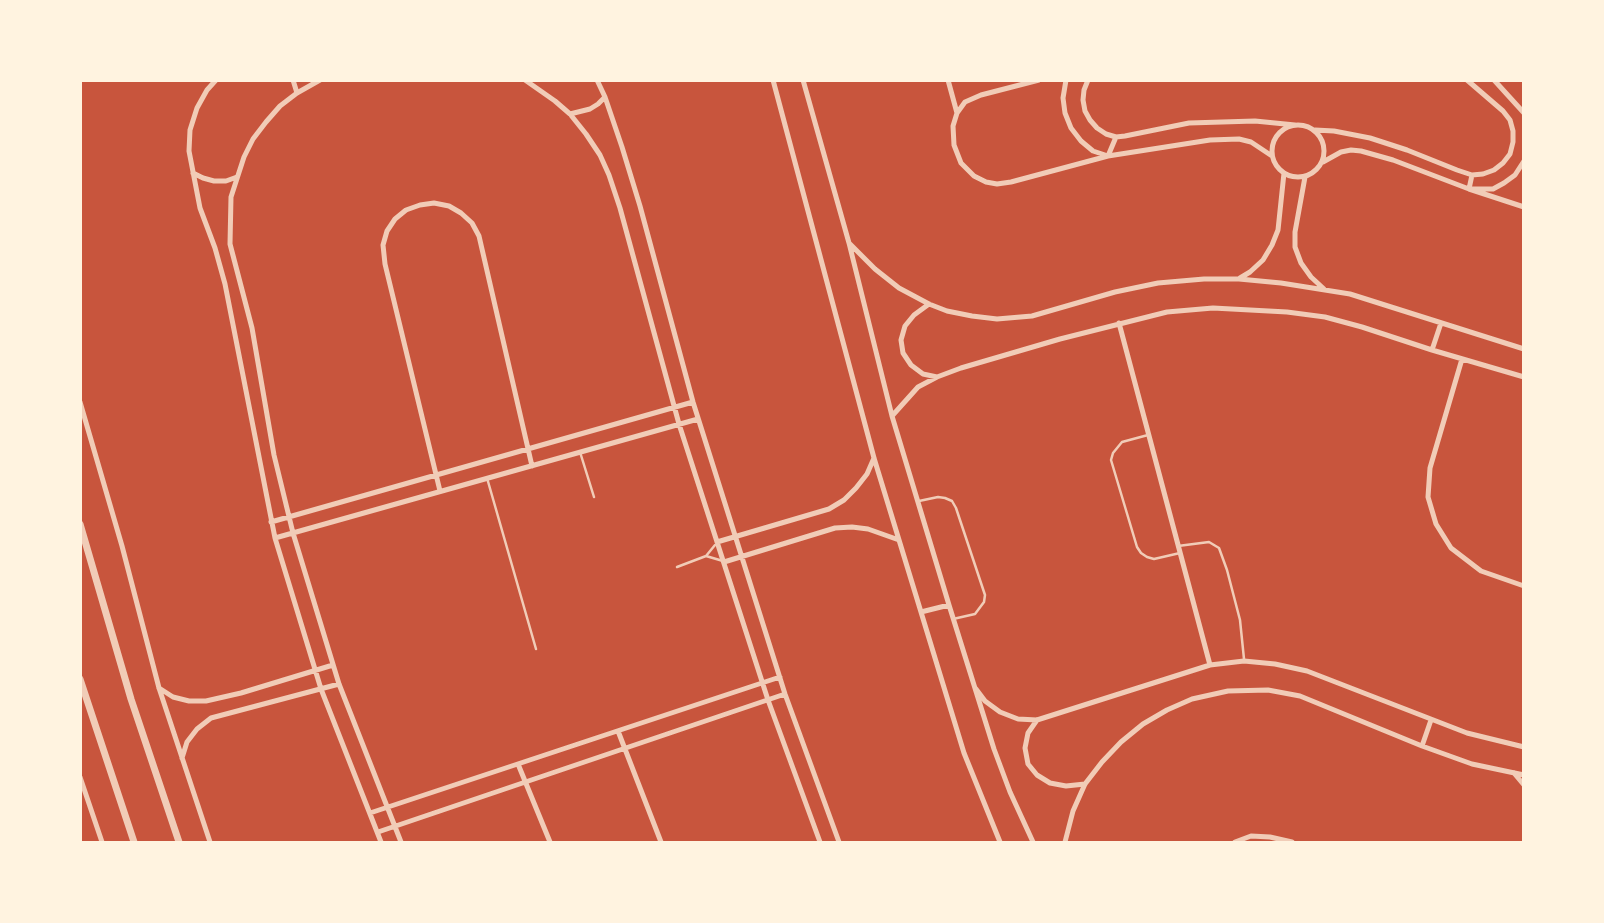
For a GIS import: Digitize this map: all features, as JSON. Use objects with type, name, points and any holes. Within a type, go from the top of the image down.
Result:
[{"type":"street","points":[[216,80],[197,107],[190,130],[189,151],[200,208],[225,284],[275,538],[321,689],[381,842]]},
{"type":"street","points":[[293,80],[296,93]]},
{"type":"street","points":[[320,80],[296,93],[280,106],[266,122],[244,157],[231,197],[230,244],[252,328],[272,443],[293,533],[339,684],[401,842]]},
{"type":"street","points":[[525,80],[570,114],[600,155],[610,175],[679,424],[768,700],[820,842]]},
{"type":"street","points":[[597,80],[605,97],[644,219],[692,402],[785,694],[839,842]]},
{"type":"street","points":[[773,80],[874,458],[964,753],[1000,842]]},
{"type":"street","points":[[803,80],[849,243],[892,416],[953,619],[1002,771],[1033,842]]},
{"type":"street","points":[[948,80],[957,113]]},
{"type":"street","points":[[1038,80],[981,95],[965,102],[957,113],[953,126],[954,145],[961,163],[974,176],[997,184],[1011,182],[1108,156],[1210,140],[1240,139],[1251,142],[1272,156]]},
{"type":"street","points":[[1066,80],[1063,98],[1071,128],[1093,151],[1108,156]]},
{"type":"street","points":[[1088,80],[1083,100],[1085,111],[1097,128],[1116,137],[1189,123],[1255,121],[1305,125],[1315,130],[1370,138],[1472,175],[1483,174],[1494,170],[1510,153],[1513,131],[1510,120],[1503,111],[1467,80]]},
{"type":"street","points":[[1494,80],[1523,113]]},
{"type":"street","points":[[570,114],[590,109],[605,97]]},
{"type":"street","points":[[1503,111],[1514,101]]},
{"type":"street","points":[[1295,125],[1284,128],[1276,135],[1272,145],[1276,166],[1294,178],[1315,172],[1323,162],[1341,152],[1361,151],[1524,207]]},
{"type":"street","points":[[1315,130],[1322,139],[1325,150],[1323,162]]},
{"type":"street","points":[[1108,156],[1116,137]]},
{"type":"street","points":[[1469,189],[1493,189],[1515,175],[1524,161]]},
{"type":"street","points":[[193,173],[214,181],[237,177]]},
{"type":"street","points":[[1239,279],[1256,266],[1272,246],[1278,230],[1284,173]]},
{"type":"street","points":[[1469,189],[1472,175]]},
{"type":"street","points":[[1305,177],[1295,232],[1295,247],[1301,263],[1324,289]]},
{"type":"street","points":[[440,491],[383,245],[387,231],[395,219],[406,210],[420,205],[434,203],[449,206],[472,223],[479,236],[532,466]]},
{"type":"street","points":[[849,243],[899,288],[929,304],[959,314],[997,319],[1032,316],[1115,292],[1158,283],[1239,279],[1350,294],[1524,349]]},
{"type":"street","points":[[929,304],[905,326],[901,340],[903,353],[911,365],[923,374],[937,377]]},
{"type":"street","points":[[892,416],[918,387],[937,377],[1119,323],[1167,312],[1213,308],[1325,317],[1524,377]]},
{"type":"street","points":[[1119,323],[1210,664]]},
{"type":"street","points":[[1432,350],[1441,323]]},
{"type":"street","points":[[1462,359],[1430,468],[1428,497],[1436,524],[1451,548],[1481,571],[1524,586]]},
{"type":"street","points":[[80,402],[159,688],[210,842]]},
{"type":"street","points":[[271,522],[692,402]]},
{"type":"street","points":[[275,538],[698,419]]},
{"type":"street","points":[[717,542],[829,509],[844,500],[856,488],[867,474],[874,458]]},
{"type":"street","points":[[80,524],[131,699],[179,842]]},
{"type":"street","points":[[724,562],[835,528],[868,529],[899,540]]},
{"type":"street","points":[[921,612],[949,604]]},
{"type":"street","points":[[974,685],[985,701],[1000,712],[1018,719],[1037,720],[1210,664],[1244,661],[1275,664],[1307,671],[1467,733],[1524,747]]},
{"type":"street","points":[[159,688],[173,697],[206,701],[333,665]]},
{"type":"street","points":[[370,813],[780,677]]},
{"type":"street","points":[[80,679],[134,842]]},
{"type":"street","points":[[181,758],[192,735],[211,718],[339,684]]},
{"type":"street","points":[[1065,842],[1073,811],[1085,784],[1101,762],[1121,742],[1143,724],[1167,710],[1192,699],[1228,691],[1268,690],[1300,696],[1422,747],[1472,764],[1524,775]]},
{"type":"street","points":[[377,832],[785,694]]},
{"type":"street","points":[[1037,720],[1026,740],[1028,764],[1037,775],[1050,783],[1066,786],[1085,784]]},
{"type":"street","points":[[1422,747],[1431,720]]},
{"type":"street","points":[[618,731],[661,842]]},
{"type":"street","points":[[518,764],[550,842]]},
{"type":"street","points":[[1514,773],[1524,785]]},
{"type":"street","points":[[80,777],[102,842]]},
{"type":"street","points":[[1235,842],[1251,836],[1292,842]]},
{"type":"lane","points":[[1149,435],[1122,442],[1116,447],[1111,460],[1141,553],[1154,559],[1180,553]]},
{"type":"lane","points":[[580,452],[594,497]]},
{"type":"lane","points":[[487,478],[536,649]]},
{"type":"lane","points":[[918,501],[938,496],[952,501],[985,595],[981,608],[975,614],[953,619]]},
{"type":"lane","points":[[677,567],[706,556],[717,542]]},
{"type":"lane","points":[[1178,545],[1209,542],[1219,548],[1240,620],[1244,661]]},
{"type":"lane","points":[[706,556],[724,562]]}]
